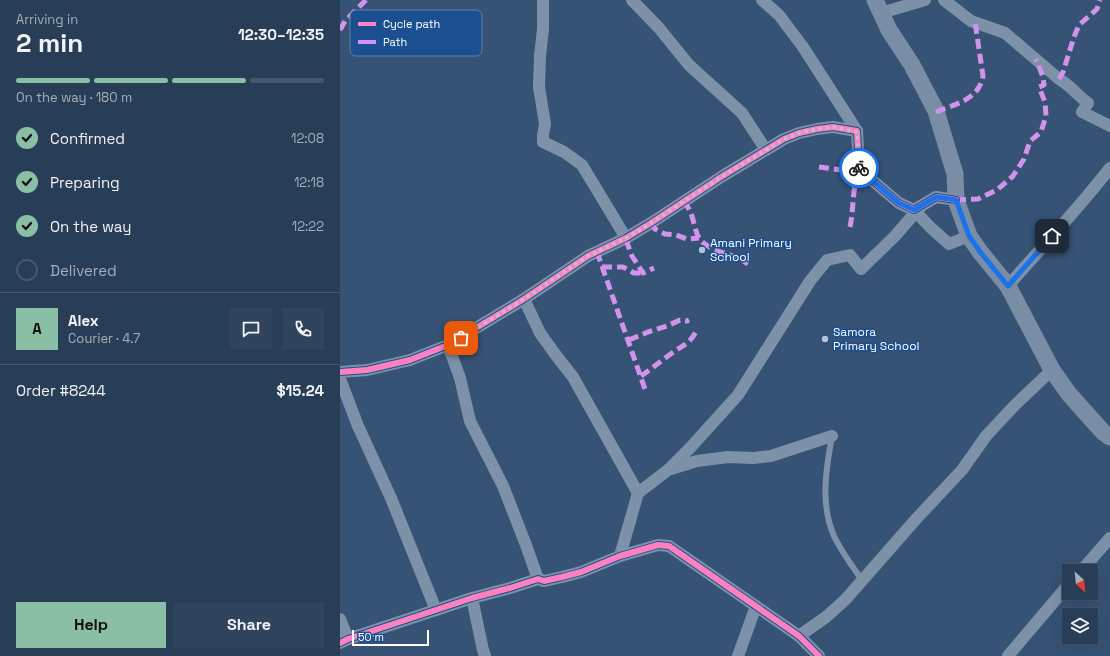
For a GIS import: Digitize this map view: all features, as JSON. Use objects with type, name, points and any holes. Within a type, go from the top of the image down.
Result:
[{"type":"street","points":[[543,0],[543,29],[539,87],[545,124],[543,142],[564,152],[582,165],[626,238]]},
{"type":"street","points":[[632,0],[659,28],[689,66],[742,113],[766,150]]},
{"type":"street","points":[[762,0],[779,15],[803,47],[857,132],[859,169],[899,203],[914,210],[919,209]]},
{"type":"street","points":[[925,0],[878,6],[889,30],[912,65],[936,111],[955,174],[956,200],[969,236],[1008,286],[1052,370],[1069,394],[1103,432],[1110,437]]},
{"type":"street","points":[[944,0],[971,21],[1005,33],[1068,84],[1088,103],[1082,112],[1110,126]]},
{"type":"street","points":[[340,372],[367,370],[410,360],[448,345],[524,299],[588,256],[626,238],[721,177],[784,139],[799,133],[834,127],[857,132]]},
{"type":"street","points":[[1008,286],[1096,187],[1110,168]]},
{"type":"street","points":[[620,556],[638,493],[668,470],[738,395],[810,281],[826,260],[850,255],[861,269],[895,236],[919,209],[936,197],[956,200]]},
{"type":"street","points":[[919,209],[949,244],[969,236]]},
{"type":"street","points":[[524,299],[540,333],[573,377],[638,493]]},
{"type":"street","points":[[448,345],[460,378],[470,421],[503,486],[538,579]]},
{"type":"street","points":[[799,636],[826,617],[846,600],[862,580],[962,470],[986,436],[1015,405],[1052,370]]},
{"type":"street","points":[[340,379],[358,426],[391,498],[436,610]]},
{"type":"street","points":[[668,470],[696,461],[728,457],[754,458],[771,456],[832,436]]},
{"type":"street","points":[[1087,564],[1110,538]]},
{"type":"street","points":[[340,619],[344,641],[472,598],[538,579],[544,581],[581,572],[620,556],[658,545],[669,546],[799,636],[819,656]]},
{"type":"street","points":[[1008,656],[1062,592]]},
{"type":"street","points":[[472,598],[483,650],[486,656]]},
{"type":"street","points":[[738,656],[756,606]]},
{"type":"lane","points":[[832,436],[826,468],[825,498],[829,521],[834,536],[850,564],[862,580]]},
{"type":"marked path","points":[[356,10],[366,0]]},
{"type":"marked path","points":[[1059,79],[1063,72],[1079,25],[1097,9],[1100,0]]},
{"type":"marked path","points":[[340,30],[350,16]]},
{"type":"marked path","points":[[936,112],[965,100],[977,91],[981,84],[983,76],[975,22]]},
{"type":"marked path","points":[[956,200],[978,199],[997,190],[1013,176],[1024,159],[1030,141],[1041,132],[1046,116],[1045,102],[1039,87],[1044,85],[1043,77],[1036,59]]},
{"type":"marked path","points":[[819,167],[858,172]]},
{"type":"marked path","points":[[850,227],[855,183],[859,169]]},
{"type":"marked path","points":[[683,202],[687,205],[697,234],[702,242],[711,248],[740,259],[748,264]]},
{"type":"marked path","points":[[651,223],[655,229],[665,234],[676,235],[687,239],[699,238]]},
{"type":"marked path","points":[[626,240],[632,256],[643,273],[654,268]]},
{"type":"marked path","points":[[597,252],[646,392]]},
{"type":"marked path","points":[[602,267],[623,267],[634,273],[643,273]]},
{"type":"marked path","points":[[629,340],[680,320],[689,320]]},
{"type":"marked path","points":[[641,376],[686,344],[697,330]]},
{"type":"cycle path","points":[[340,372],[367,370],[410,360],[448,345],[524,299],[588,256],[626,238],[721,177],[784,139],[799,133],[833,127],[857,131],[859,169],[899,203],[914,210],[936,197],[956,200]]},
{"type":"cycle path","points":[[340,643],[348,639],[472,598],[538,579],[544,581],[581,572],[620,556],[658,545],[669,546],[799,636],[819,656]]},
{"type":"way so far","points":[[461,338],[524,299],[588,256],[626,238],[721,177],[784,139],[799,133],[834,127],[857,132],[859,168]]},
{"type":"place","name":"Amani Primary School","points":[[702,250]]},
{"type":"place","name":"Samora Primary School","points":[[825,339]]},
{"type":"route","points":[[859,168],[899,203],[914,210],[936,197],[956,200],[969,236],[1008,286],[1052,236]]}]
